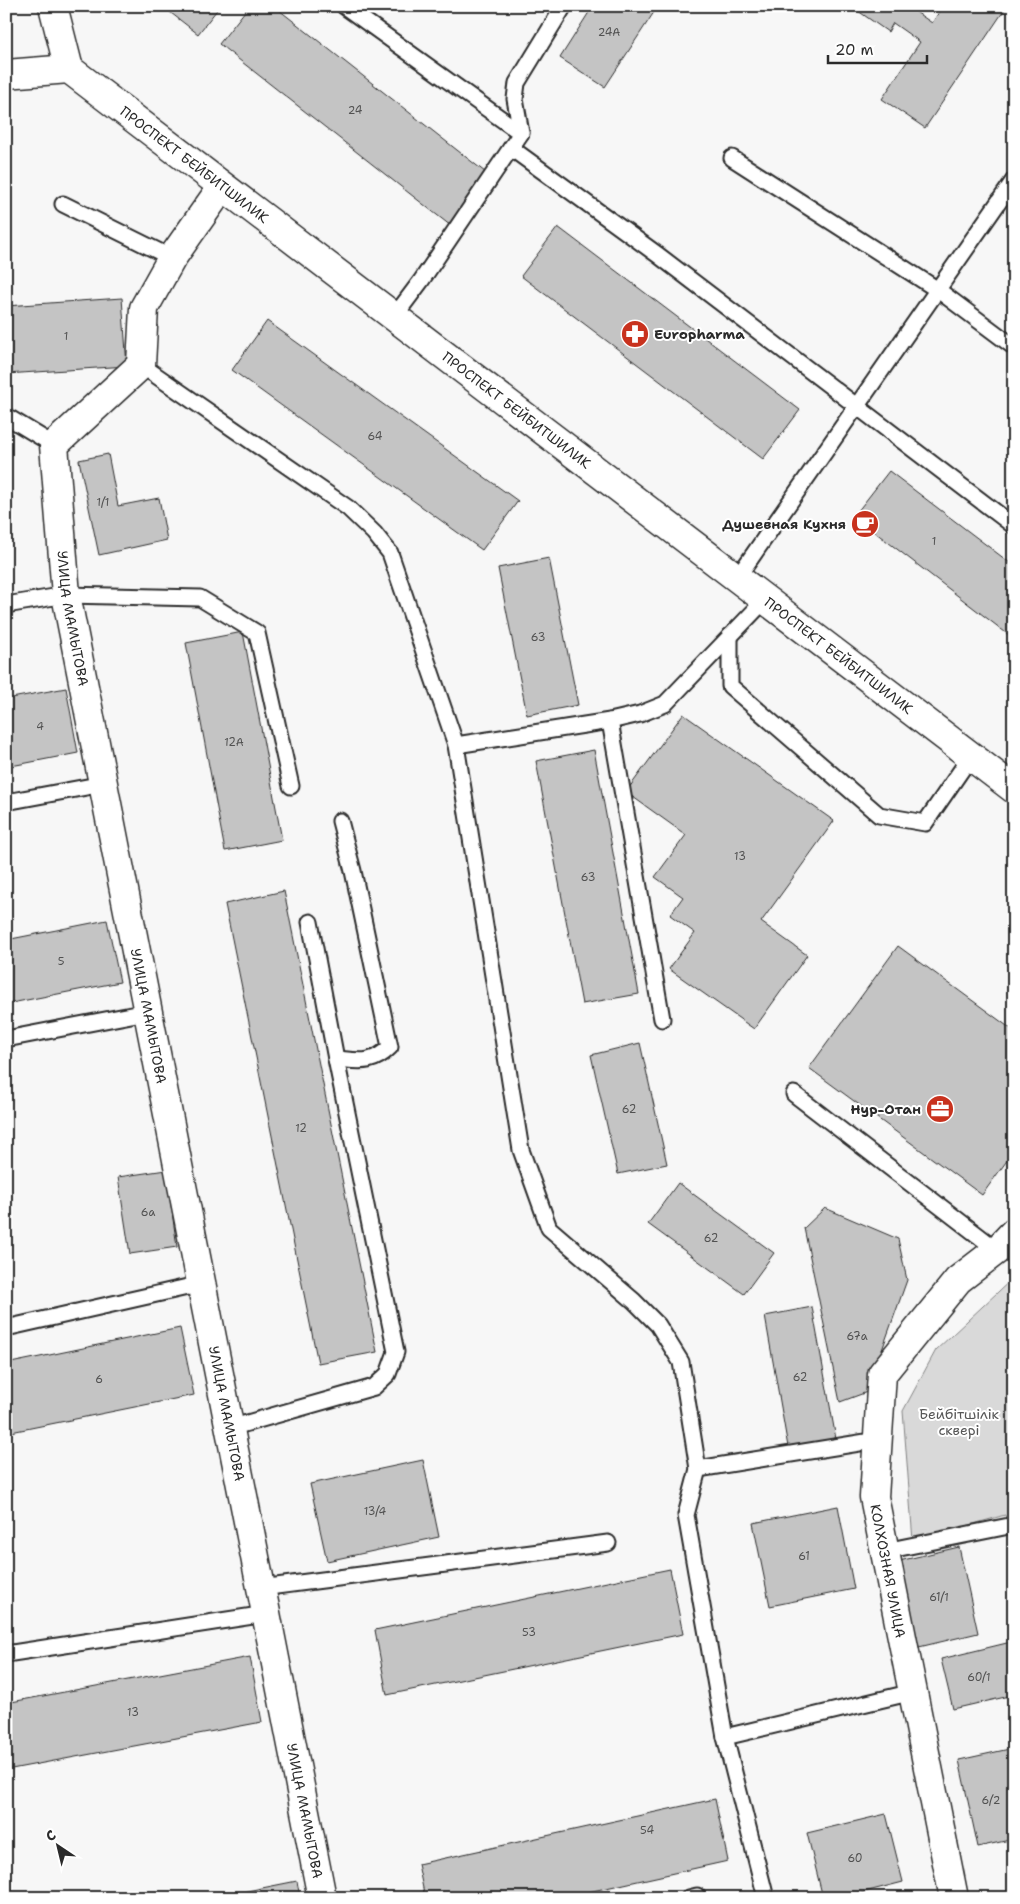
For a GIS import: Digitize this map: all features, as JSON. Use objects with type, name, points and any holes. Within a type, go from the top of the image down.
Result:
[{"type":"street","points":[[6,74],[69,70],[53,6]]},
{"type":"street","name":"ПРОСПЕКТ БЕЙБИТШИЛИК","points":[[69,70],[1014,789]]},
{"type":"street","points":[[54,445],[141,365],[144,308],[172,258],[222,187]]},
{"type":"street","name":"УЛИЦА МАМЫТОВА","points":[[54,445],[66,595],[322,1898]]},
{"type":"street","name":"КОЛХОЗНАЯ УЛИЦА","points":[[954,1898],[874,1498],[882,1374],[958,1280],[1005,1241]]},
{"type":"lane","points":[[344,6],[521,133]]},
{"type":"lane","points":[[394,317],[421,281],[521,133],[515,100],[517,83],[564,6]]},
{"type":"lane","points":[[511,148],[658,255],[1014,526]]},
{"type":"lane","points":[[732,158],[938,290],[1014,347]]},
{"type":"lane","points":[[737,578],[1014,180]]},
{"type":"lane","points":[[63,204],[172,258]]},
{"type":"lane","points":[[141,365],[348,508],[374,533],[390,553],[456,745],[521,1150],[549,1228],[634,1301],[658,1325],[681,1362],[698,1469],[686,1515],[725,1737],[766,1898]]},
{"type":"lane","points":[[6,416],[54,445]]},
{"type":"lane","points":[[6,605],[66,595],[200,598],[257,633],[291,786]]},
{"type":"lane","points":[[456,745],[610,721],[640,714],[665,704],[765,600]]},
{"type":"lane","points":[[730,636],[730,686],[879,815],[925,822],[971,756]]},
{"type":"lane","points":[[610,721],[662,1019]]},
{"type":"lane","points":[[6,802],[103,784]]},
{"type":"lane","points":[[336,1059],[362,1061],[380,1058],[390,1047],[353,871],[340,821]]},
{"type":"lane","points":[[230,1428],[374,1387],[388,1374],[396,1352],[310,922]]},
{"type":"lane","points":[[6,1039],[148,1012]]},
{"type":"lane","points":[[794,1094],[1005,1241]]},
{"type":"lane","points":[[6,1328],[201,1284]]},
{"type":"lane","points":[[698,1469],[878,1440]]},
{"type":"lane","points":[[884,1551],[1014,1525]]},
{"type":"lane","points":[[6,1654],[263,1601],[608,1543]]},
{"type":"lane","points":[[725,1737],[913,1692]]},
{"type":"green space","name":"Бейбітшілік сквері","points":[[1014,1277],[1014,1544],[1005,1515],[913,1541],[903,1411],[936,1350]]},
{"type":"building","points":[[162,6],[220,6],[198,34]]},
{"type":"building","points":[[249,6],[274,6],[490,176],[451,226],[219,44]]},
{"type":"building","points":[[593,6],[658,6],[605,87],[560,58]]},
{"type":"building","points":[[851,6],[907,6],[932,23],[943,6],[1007,6],[925,128],[882,99],[920,42],[893,23],[888,32]]},
{"type":"building","points":[[558,227],[800,410],[763,459],[521,276]]},
{"type":"building","points":[[122,298],[127,366],[6,374],[6,306]]},
{"type":"building","points":[[267,321],[518,501],[482,550],[232,370]]},
{"type":"building","points":[[108,454],[118,506],[159,498],[167,540],[99,555],[79,460]]},
{"type":"building","points":[[889,471],[1014,566],[1014,639],[854,516]]},
{"type":"building","points":[[549,558],[578,705],[527,715],[498,568]]},
{"type":"building","points":[[243,632],[282,840],[225,851],[186,643]]},
{"type":"building","points":[[66,688],[78,753],[6,767],[6,699]]},
{"type":"building","points":[[683,714],[834,821],[761,922],[807,955],[754,1029],[669,969],[695,933],[670,915],[683,897],[655,877],[686,835],[626,792]]},
{"type":"building","points":[[594,750],[639,994],[582,1004],[536,761]]},
{"type":"building","points":[[284,891],[377,1352],[318,1363],[225,904]]},
{"type":"building","points":[[107,920],[120,982],[6,1004],[6,940]]},
{"type":"building","name":"Нур-Отан","points":[[898,946],[1014,1031],[1014,1151],[982,1195],[809,1068]]},
{"type":"building","points":[[640,1043],[667,1164],[618,1174],[591,1055]]},
{"type":"building","points":[[166,1170],[177,1247],[130,1254],[118,1177]]},
{"type":"building","points":[[678,1183],[774,1253],[744,1294],[648,1224]]},
{"type":"building","points":[[825,1208],[898,1239],[907,1280],[867,1392],[840,1402],[804,1228]]},
{"type":"building","points":[[812,1307],[836,1439],[788,1447],[765,1316]]},
{"type":"building","points":[[180,1328],[194,1395],[6,1433],[6,1364]]},
{"type":"building","points":[[423,1460],[439,1537],[327,1561],[310,1484]]},
{"type":"building","points":[[838,1506],[854,1589],[770,1606],[753,1523]]},
{"type":"building","points":[[959,1547],[978,1633],[919,1647],[899,1561]]},
{"type":"building","points":[[670,1569],[683,1634],[387,1695],[375,1630]]},
{"type":"building","points":[[1011,1642],[1014,1655],[1014,1695],[953,1709],[941,1659]]},
{"type":"building","points":[[250,1657],[262,1722],[6,1770],[6,1703]]},
{"type":"building","points":[[1014,1748],[1014,1839],[978,1847],[959,1760]]},
{"type":"building","points":[[715,1799],[728,1861],[561,1898],[425,1898],[418,1864]]},
{"type":"building","points":[[886,1814],[903,1882],[841,1898],[823,1898],[807,1833]]},
{"type":"building","points":[[297,1881],[300,1898],[212,1898]]},
{"type":"place","name":"Europharma","points":[[635,334]]},
{"type":"place","name":"Душевная Кухня","points":[[865,524]]},
{"type":"place","name":"Нур-Отан","points":[[940,1109]]}]
